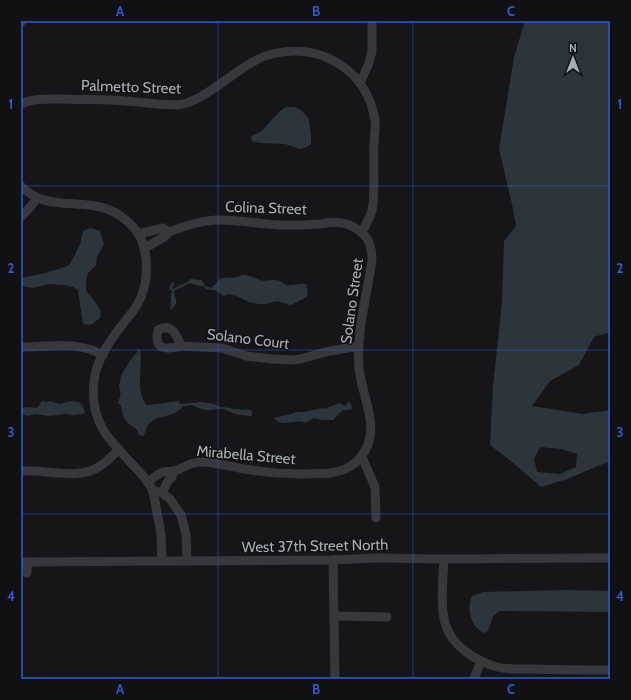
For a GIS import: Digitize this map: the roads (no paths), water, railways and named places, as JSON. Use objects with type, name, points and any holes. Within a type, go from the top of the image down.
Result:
[{"type":"street","points":[[362,233],[371,213],[373,200],[375,122],[371,107],[360,83],[369,63],[372,51],[372,21]]},
{"type":"street","name":"Palmetto Street","points":[[21,104],[28,101],[50,99],[126,101],[172,105],[184,104],[202,96],[260,58],[284,51],[309,52],[331,59],[350,72],[360,83]]},
{"type":"street","points":[[21,186],[26,192],[37,198],[52,202],[96,206],[115,212],[128,222],[138,234],[145,248],[147,264],[141,297],[137,306],[118,330],[103,355],[94,382],[94,402],[98,422],[103,431],[118,450],[135,467],[153,491],[160,529],[162,561]]},
{"type":"street","points":[[21,217],[37,198]]},
{"type":"street","name":"Colina Street","points":[[145,248],[164,237],[169,232],[191,224],[216,220],[279,226],[300,226],[337,222],[350,225],[362,233]]},
{"type":"street","name":"Colina Street","points":[[138,234],[163,228],[169,232]]},
{"type":"street","name":"Solano Street","points":[[362,233],[366,237],[372,250],[372,260],[359,346],[360,369],[371,427],[368,446],[362,457]]},
{"type":"street","points":[[21,347],[65,345],[79,346],[94,350],[103,355]]},
{"type":"street","name":"Solano Court","points":[[180,346],[222,348],[246,356],[292,360],[359,346]]},
{"type":"street","points":[[21,471],[73,474],[84,473],[99,467],[118,450]]},
{"type":"street","points":[[362,457],[375,488],[376,518]]},
{"type":"street","name":"Mirabella Street","points":[[147,482],[163,472],[173,471],[187,464],[202,462],[269,473],[331,473],[353,464],[362,457]]},
{"type":"street","points":[[162,493],[168,480],[172,477],[173,471]]},
{"type":"street","points":[[153,491],[162,493],[172,502],[181,515],[186,534],[187,561]]},
{"type":"street","name":"West 37th Street North","points":[[24,562],[333,560],[377,558],[610,558]]},
{"type":"street","points":[[444,559],[443,609],[446,625],[457,644],[467,653],[498,667],[589,674],[610,670]]},
{"type":"street","points":[[333,560],[335,679]]},
{"type":"street","points":[[24,562],[27,573]]},
{"type":"street","points":[[334,616],[387,617]]},
{"type":"street","points":[[474,679],[482,661]]}]
